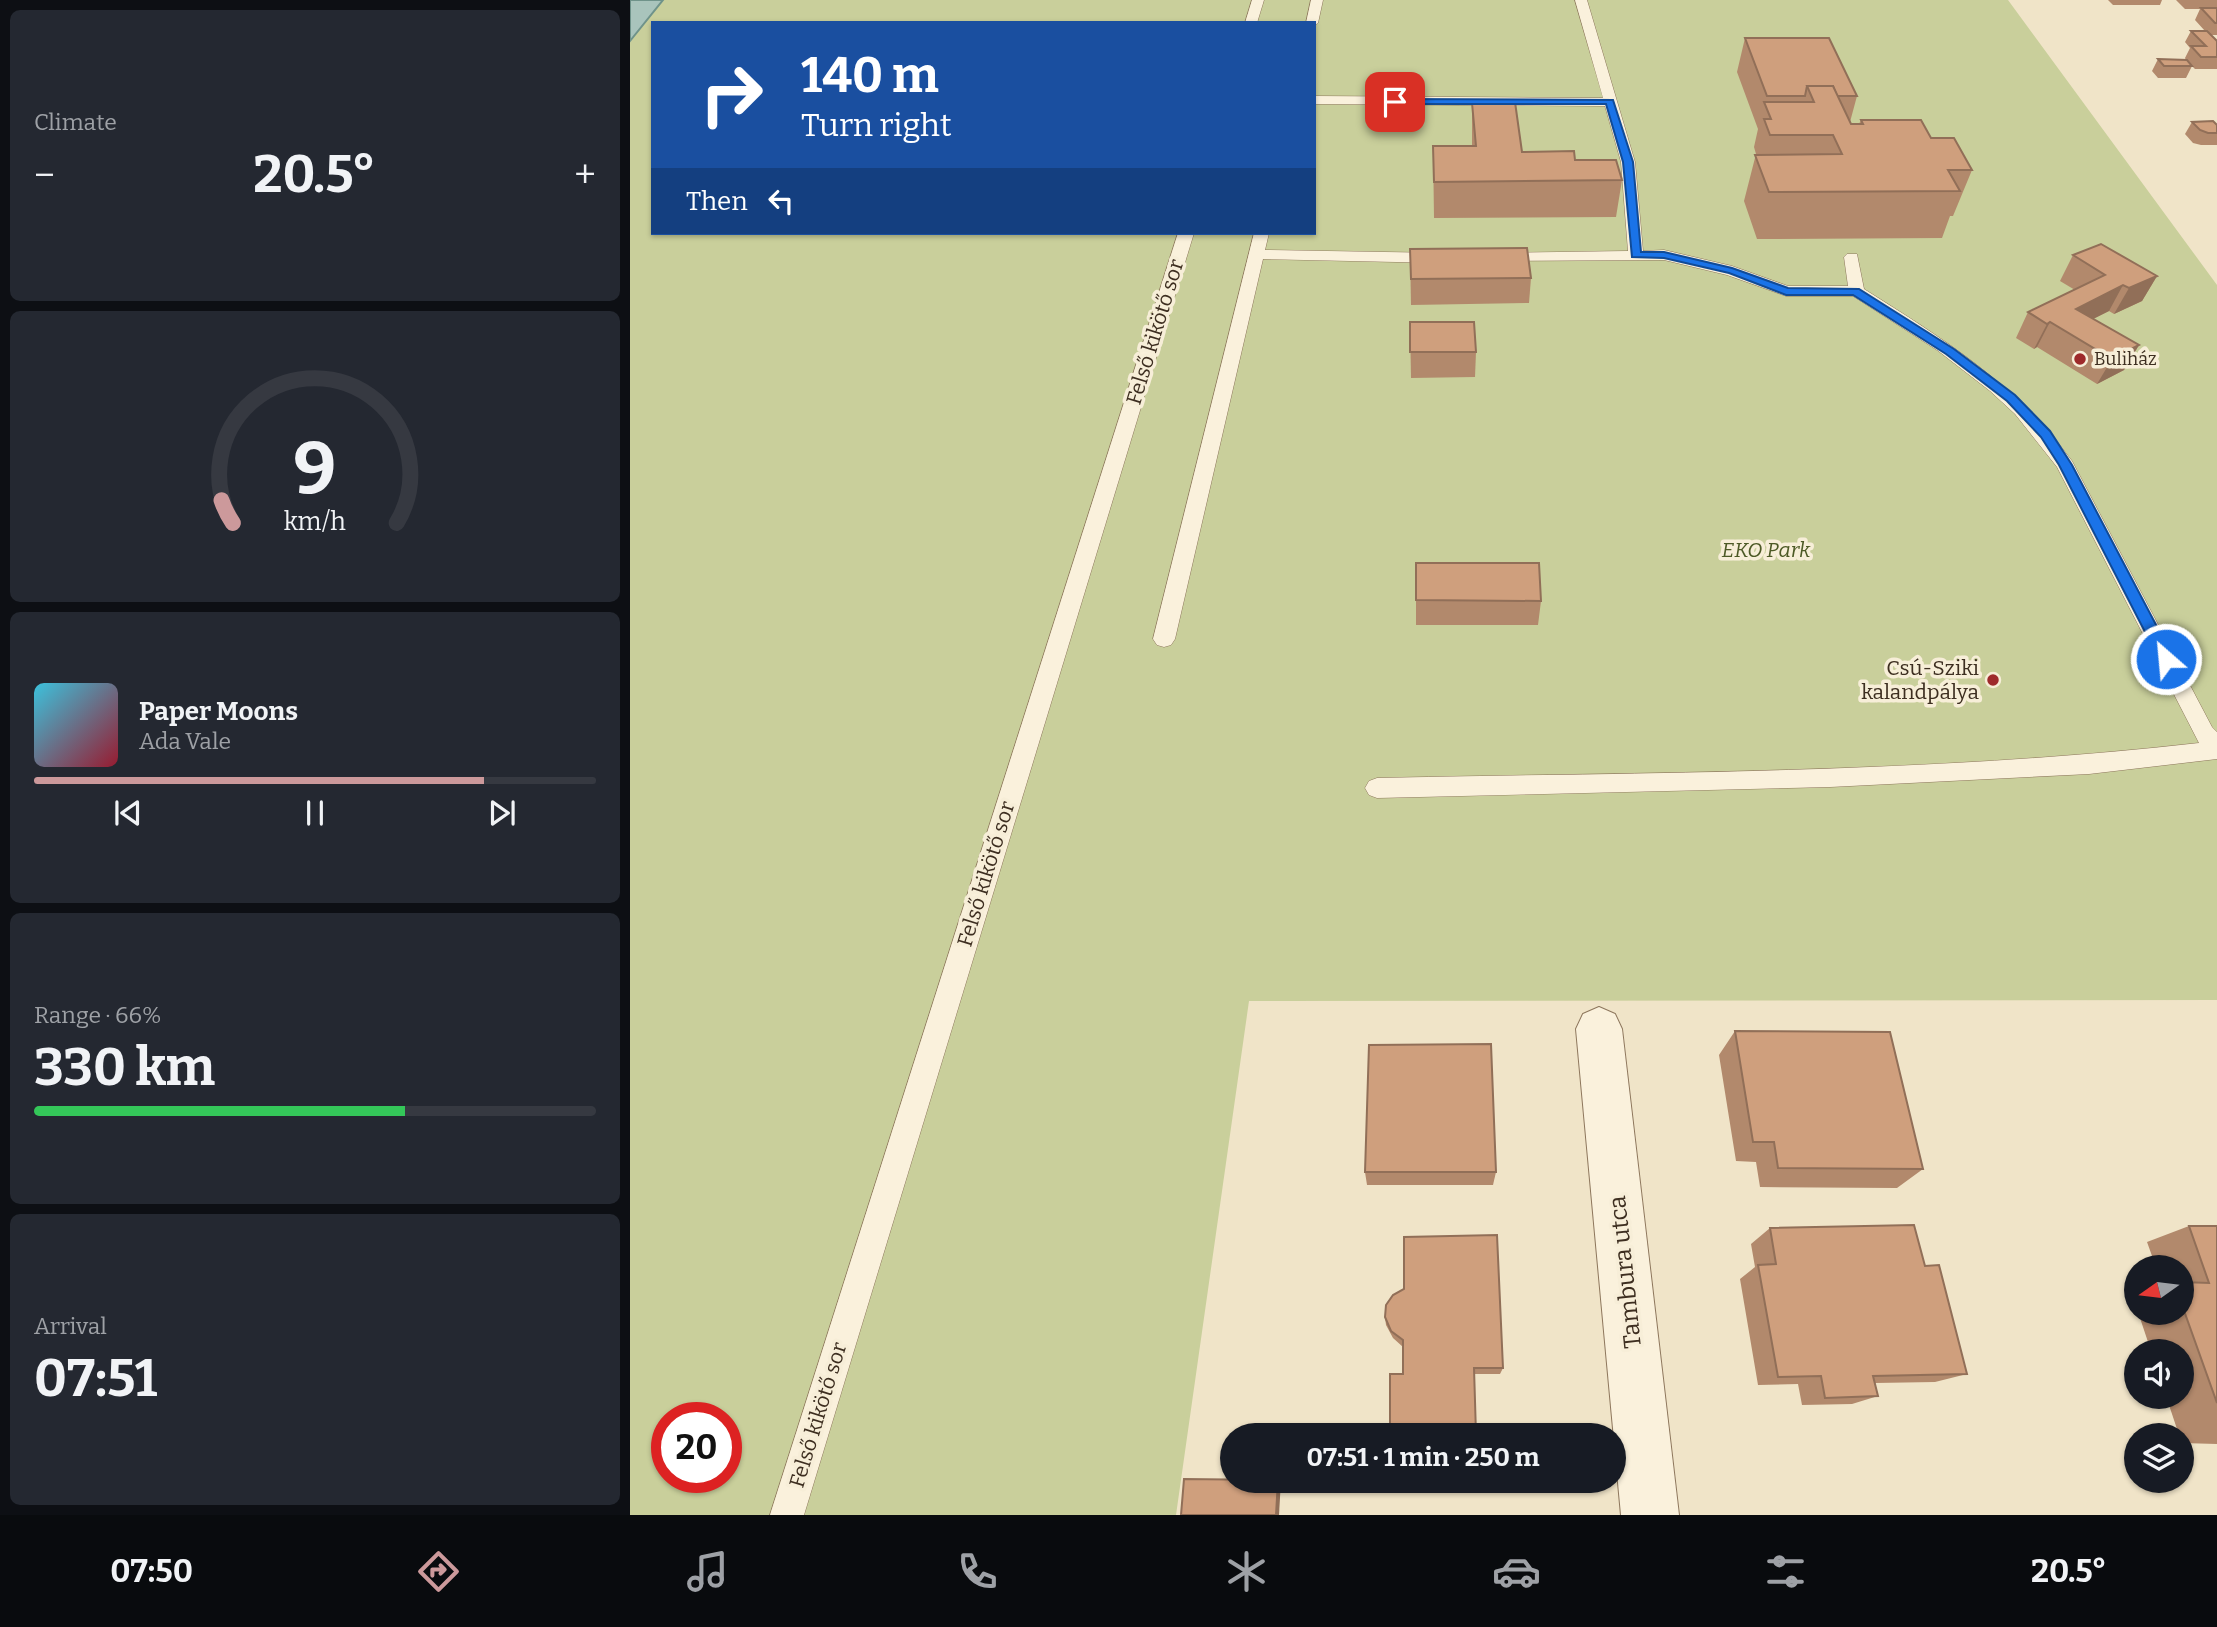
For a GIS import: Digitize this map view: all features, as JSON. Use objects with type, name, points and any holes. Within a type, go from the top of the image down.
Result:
[{"type":"street","name":"Tambura utca","points":[[1599,1029],[1650,1515]]},
{"type":"lane","points":[[1252,21],[1258,0]]},
{"type":"lane","points":[[1312,21],[1317,0]]},
{"type":"lane","points":[[1581,0],[1628,162],[1636,255]]},
{"type":"lane","points":[[1316,100],[1610,102]]},
{"type":"lane","name":"Felső kikötő sor","points":[[787,1515],[1185,235]]},
{"type":"lane","points":[[1164,639],[1261,235]]},
{"type":"lane","points":[[1256,254],[1454,258]]},
{"type":"lane","points":[[1480,258],[1664,255],[1721,268],[1786,291],[1856,291],[1960,359],[2011,398],[2045,434],[2065,465],[2204,733],[2217,748]]},
{"type":"lane","points":[[1852,257],[1856,291]]},
{"type":"lane","points":[[1377,788],[1830,778],[2089,765],[2217,748]]},
{"type":"green space","name":"EKO Park","points":[[663,0],[2008,0],[2217,285],[2217,1000],[1249,1001],[1176,1515],[630,1515],[630,41]]},
{"type":"water","points":[[630,0],[663,0],[630,41]]},
{"type":"building","points":[[2201,8],[2217,8],[2217,23],[2215,23]]},
{"type":"building","points":[[2191,31],[2207,31],[2217,41],[2217,57],[2201,57],[2191,46],[2206,46]]},
{"type":"building","points":[[1745,38],[1829,38],[1857,96],[1837,96],[1833,86],[1807,86],[1805,96],[1767,96]]},
{"type":"building","points":[[2158,59],[2187,60],[2192,66],[2164,66]]},
{"type":"building","points":[[1807,86],[1833,86],[1851,124],[1863,124],[1861,120],[1921,120],[1931,138],[1954,138],[1972,170],[1948,170],[1960,191],[1769,192],[1755,155],[1842,154],[1833,135],[1770,135],[1764,119],[1771,119],[1764,102],[1814,102]]},
{"type":"building","points":[[1515,102],[1522,152],[1574,151],[1575,160],[1616,160],[1622,180],[1434,182],[1433,146],[1476,146],[1472,103]]},
{"type":"building","points":[[2213,121],[2217,125],[2217,133],[2200,130],[2192,122]]},
{"type":"building","points":[[2101,244],[2157,276],[2129,288],[2123,285],[2076,309],[2139,345],[2112,359],[2028,312],[2105,275],[2073,255]]},
{"type":"building","points":[[1527,248],[1531,278],[1411,279],[1410,249]]},
{"type":"building","points":[[1410,322],[1474,322],[1476,352],[1410,352]]},
{"type":"building","points":[[1416,563],[1539,563],[1541,601],[1416,600]]},
{"type":"building","points":[[1735,1031],[1890,1032],[1923,1169],[1778,1168],[1774,1142],[1753,1142]]},
{"type":"building","points":[[1491,1044],[1496,1172],[1365,1172],[1369,1045]]},
{"type":"building","points":[[1914,1225],[1925,1266],[1939,1265],[1967,1374],[1873,1376],[1878,1396],[1825,1398],[1821,1376],[1778,1377],[1758,1265],[1776,1264],[1770,1228]]},
{"type":"building","points":[[2189,1226],[2217,1226],[2217,1403],[2189,1325],[2194,1325],[2194,1282],[2209,1283]]},
{"type":"building","points":[[1497,1235],[1503,1368],[1474,1368],[1476,1423],[1390,1423],[1390,1374],[1403,1374],[1403,1340],[1391,1331],[1385,1317],[1386,1305],[1393,1295],[1404,1289],[1404,1237]]},
{"type":"building","points":[[1184,1479],[1220,1479],[1220,1493],[1277,1493],[1276,1515],[1181,1515]]},
{"type":"place","name":"Buliház","points":[[2080,359]]},
{"type":"place","name":"Csú-Sziki kalandpálya","points":[[1993,680]]},
{"type":"route","points":[[1395,102],[1610,102],[1628,162],[1636,255],[1664,255],[1732,271],[1786,291],[1856,291],[1950,352],[2011,398],[2045,434],[2065,465],[2166,659]]}]
